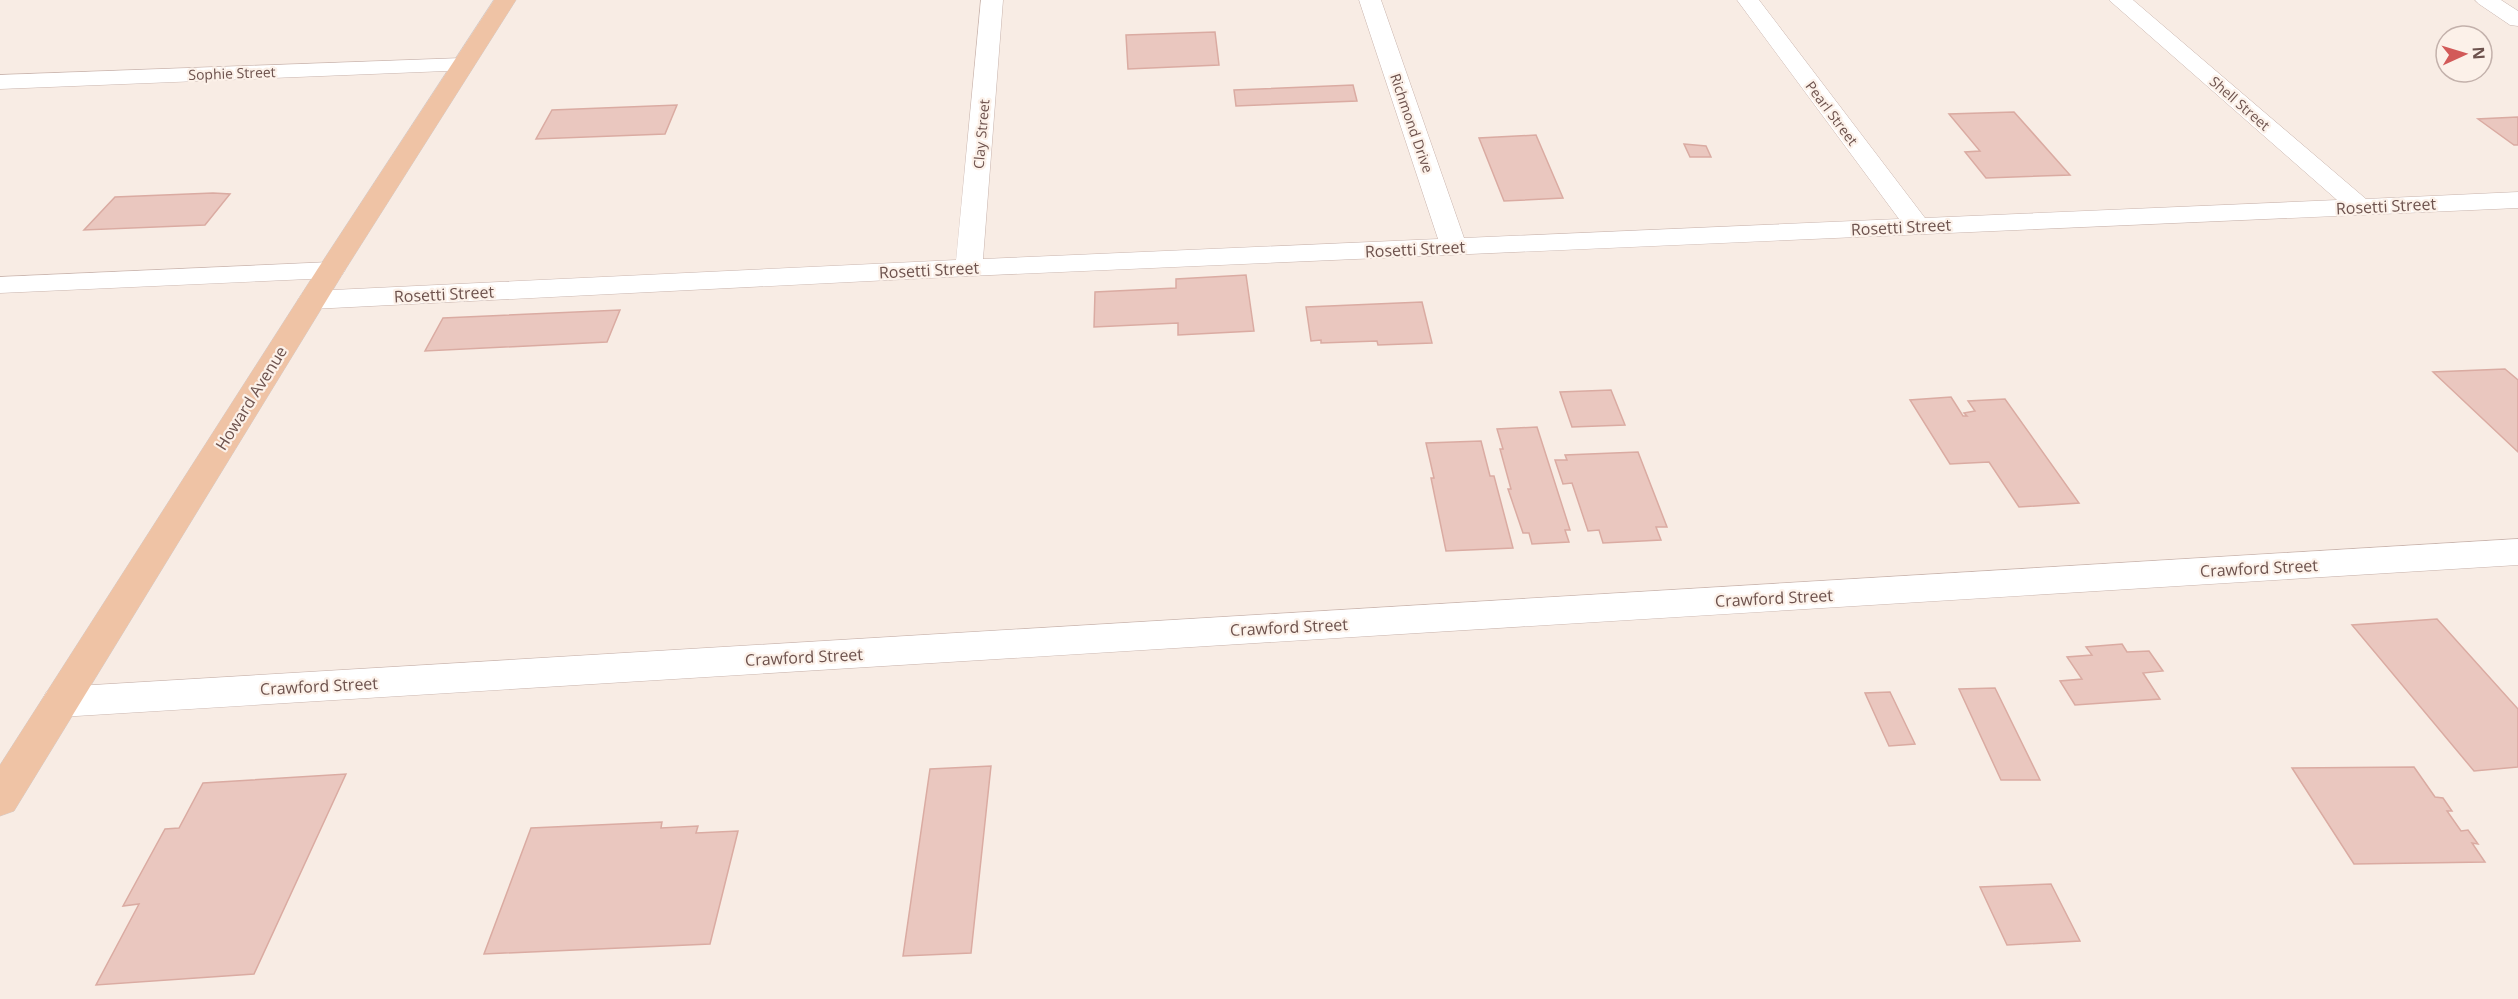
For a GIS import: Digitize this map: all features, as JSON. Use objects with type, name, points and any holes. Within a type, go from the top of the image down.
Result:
[{"type":"main road","name":"Howard Avenue","points":[[0,799],[312,300],[505,0]]},
{"type":"street","name":"Clay Street","points":[[969,268],[993,0]]},
{"type":"street","name":"Richmond Drive","points":[[1370,0],[1454,247]]},
{"type":"street","name":"Pearl Street","points":[[1748,0],[1917,226]]},
{"type":"street","name":"Shell Street","points":[[2120,0],[2360,207]]},
{"type":"street","points":[[2486,0],[2518,20]]},
{"type":"street","name":"Sophie Street","points":[[0,82],[463,65]]},
{"type":"street","name":"Rosetti Street","points":[[312,300],[969,268],[2518,200]]},
{"type":"street","points":[[0,285],[331,270]]},
{"type":"street","name":"Crawford Street","points":[[60,702],[2518,552]]},
{"type":"building","points":[[1215,32],[1219,65],[1128,69],[1126,35]]},
{"type":"building","points":[[1353,85],[1357,101],[1236,106],[1234,90]]},
{"type":"building","points":[[677,105],[665,134],[536,139],[552,110]]},
{"type":"building","points":[[2014,112],[2070,175],[1986,178],[1965,152],[1980,151],[1949,114]]},
{"type":"building","points":[[2518,117],[2518,145],[2514,145],[2478,119]]},
{"type":"building","points":[[1536,135],[1563,198],[1504,201],[1479,138]]},
{"type":"building","points":[[1684,144],[1706,146],[1711,157],[1690,157]]},
{"type":"building","points":[[230,194],[205,225],[84,230],[115,197]]},
{"type":"building","points":[[1246,275],[1254,331],[1178,335],[1178,323],[1094,327],[1095,292],[1176,288],[1176,279]]},
{"type":"building","points":[[1422,302],[1432,343],[1378,345],[1377,341],[1321,343],[1321,340],[1311,341],[1306,307]]},
{"type":"building","points":[[620,310],[607,342],[425,351],[443,318]]},
{"type":"building","points":[[2505,369],[2518,380],[2518,452],[2433,372]]},
{"type":"building","points":[[1611,390],[1625,425],[1572,427],[1560,392]]},
{"type":"building","points":[[1951,397],[1963,416],[1967,416],[1964,413],[1975,411],[1968,401],[2005,399],[2079,503],[2019,507],[1989,462],[1950,464],[1910,400]]},
{"type":"building","points":[[1537,427],[1570,530],[1565,530],[1569,542],[1532,544],[1529,533],[1523,533],[1508,489],[1511,489],[1497,429]]},
{"type":"building","points":[[1481,441],[1490,476],[1494,476],[1513,548],[1446,551],[1426,443]]},
{"type":"building","points":[[1638,452],[1667,527],[1656,527],[1661,540],[1603,543],[1599,530],[1588,531],[1572,483],[1563,484],[1555,460],[1567,460],[1565,455]]},
{"type":"building","points":[[2437,619],[2518,709],[2518,767],[2474,771],[2352,625]]},
{"type":"building","points":[[2122,644],[2127,652],[2149,651],[2163,671],[2143,673],[2160,699],[2075,705],[2060,681],[2082,679],[2067,657],[2092,655],[2086,647]]},
{"type":"building","points":[[1995,688],[2040,780],[2001,780],[1959,689]]},
{"type":"building","points":[[1890,692],[1915,744],[1889,746],[1865,693]]},
{"type":"building","points":[[991,766],[971,953],[903,956],[930,769]]},
{"type":"building","points":[[2414,767],[2435,797],[2443,798],[2452,811],[2447,811],[2461,831],[2468,830],[2478,844],[2472,843],[2485,862],[2354,864],[2292,768]]},
{"type":"building","points":[[346,774],[254,974],[96,985],[139,904],[123,906],[165,829],[179,828],[203,783]]},
{"type":"building","points":[[662,822],[661,828],[698,826],[696,833],[738,831],[710,944],[484,954],[531,828]]},
{"type":"building","points":[[2051,884],[2080,941],[2007,945],[1980,887]]}]
